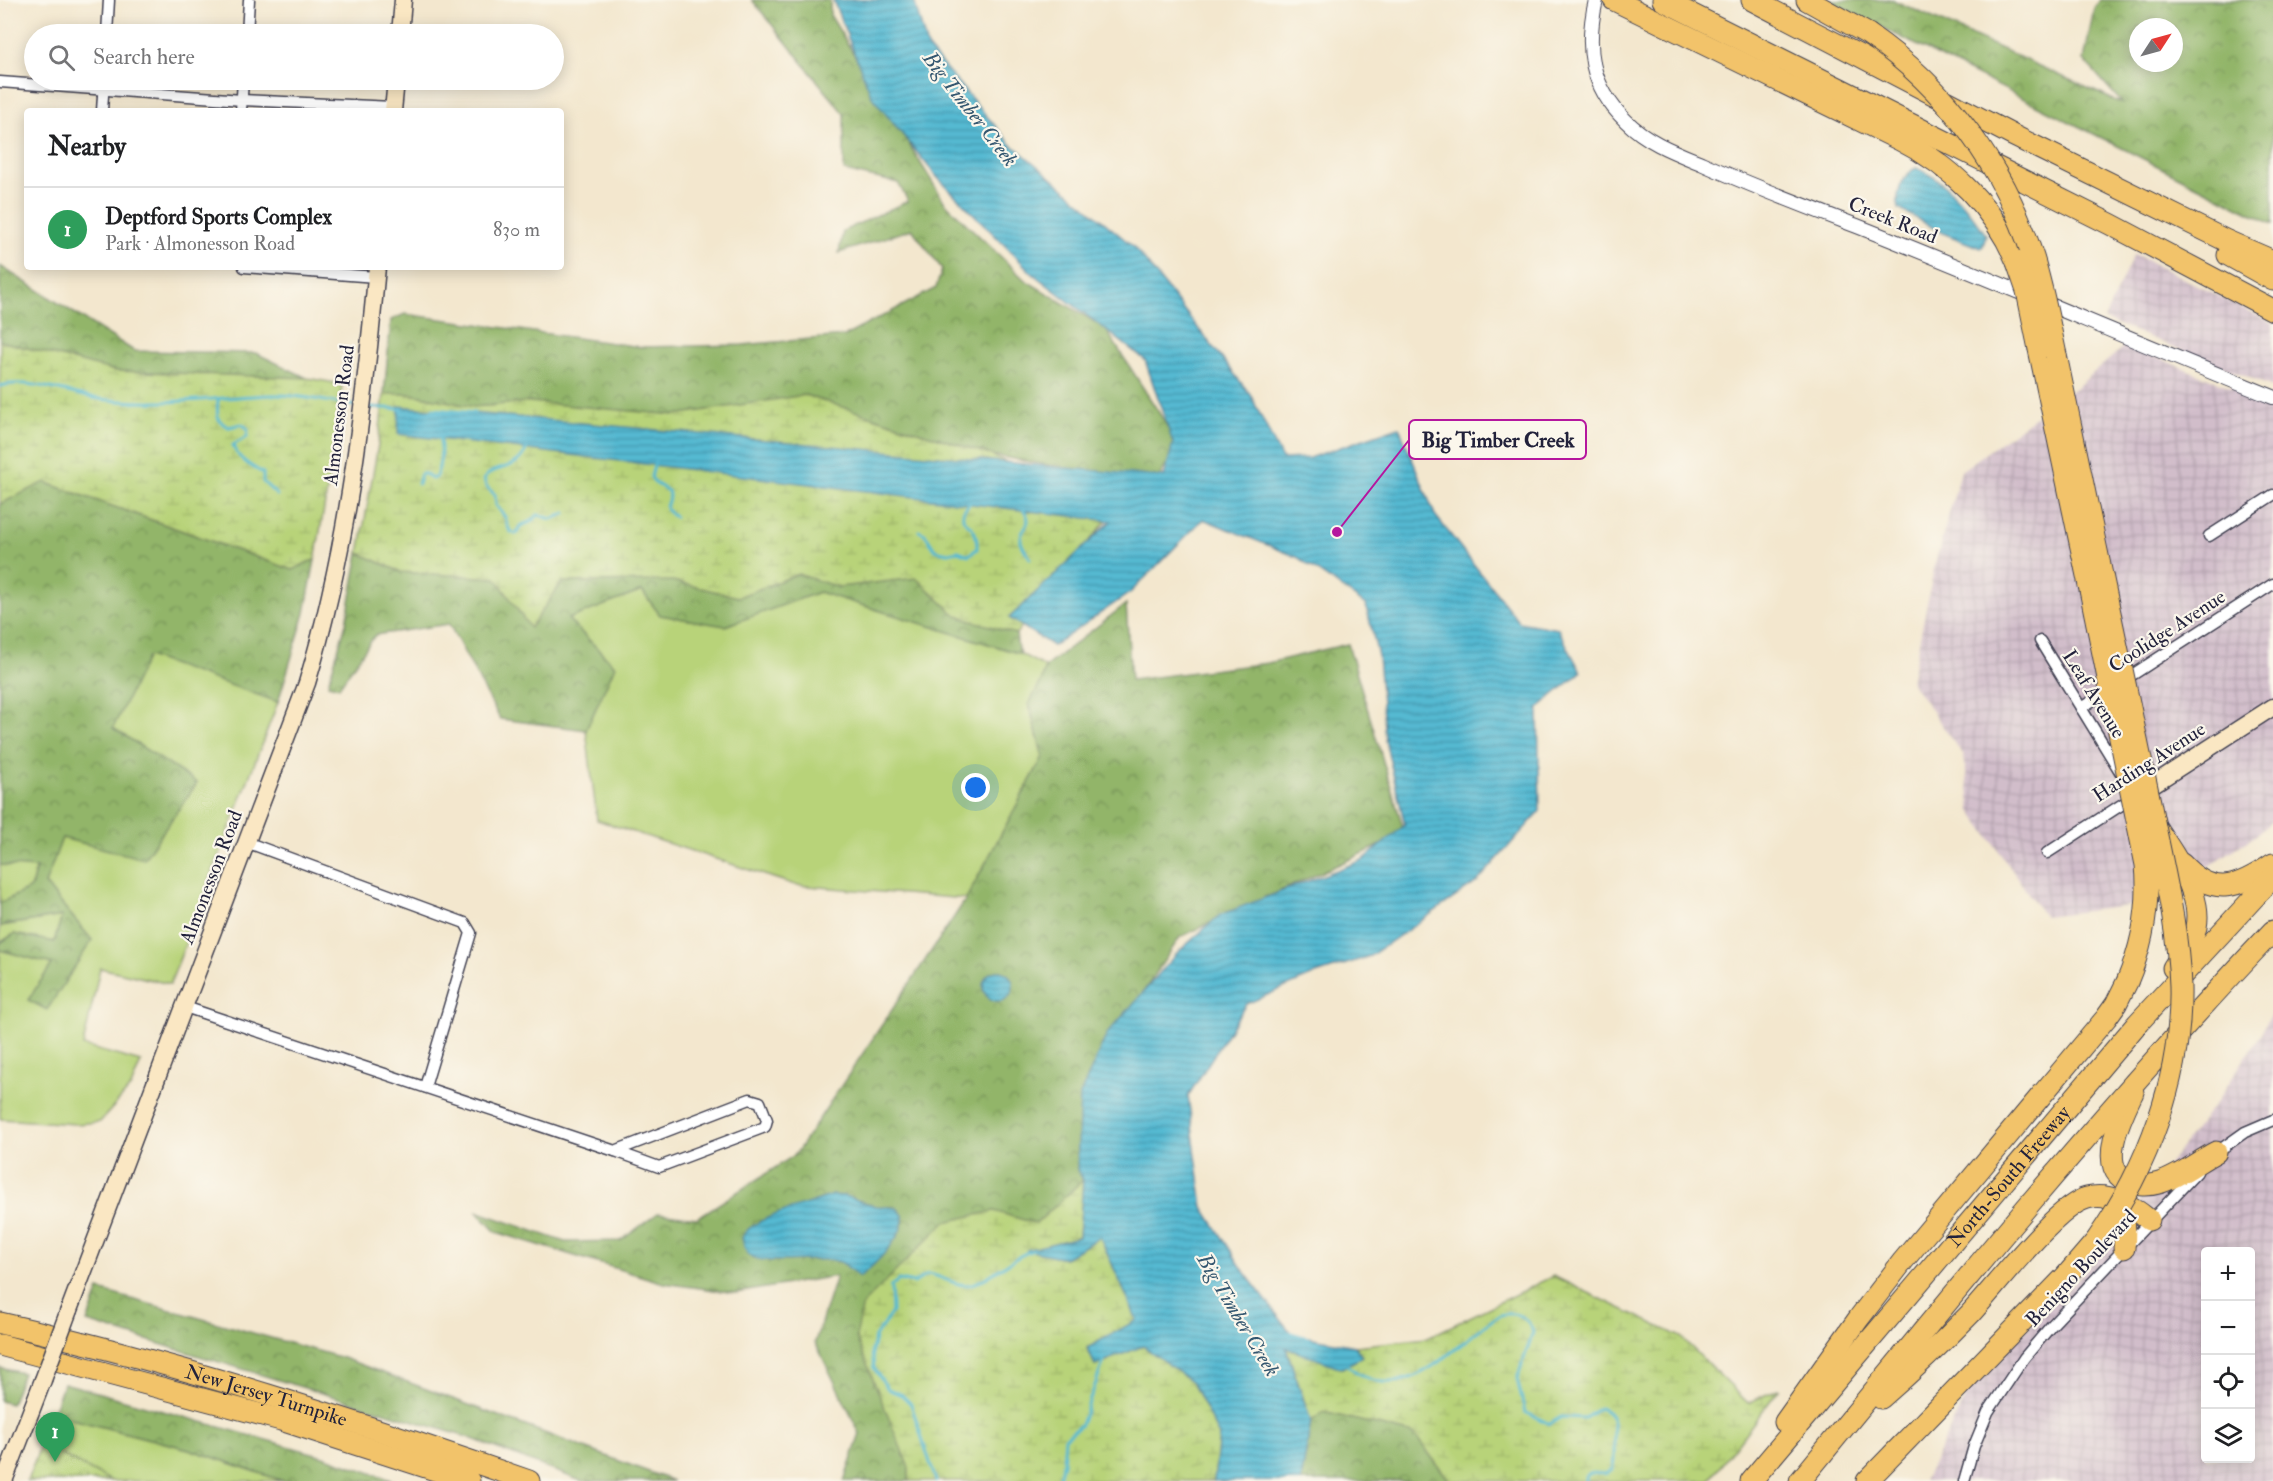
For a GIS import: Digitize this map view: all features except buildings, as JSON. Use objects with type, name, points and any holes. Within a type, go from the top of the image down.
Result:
[{"type":"highway","points":[[1614,0],[1919,151],[1950,172],[1971,192],[2001,230],[2017,262],[2047,352]]},
{"type":"highway","points":[[1663,0],[2110,224],[2273,310]]},
{"type":"highway","points":[[1752,0],[2012,135],[2227,241],[2273,261]]},
{"type":"highway","points":[[1807,0],[1868,34],[1900,59],[1940,96],[1968,129],[1996,171],[2031,249],[2039,279],[2047,352],[2095,580],[2169,897],[2176,942],[2180,996],[2172,1066],[2153,1136],[2132,1185],[2096,1240],[2073,1269],[1867,1481]]},
{"type":"highway","points":[[2012,135],[2273,280]]},
{"type":"highway","points":[[2110,224],[2273,297]]},
{"type":"highway","points":[[1743,1481],[1859,1318],[1970,1178],[2106,1018],[2127,982],[2138,952],[2146,916],[2148,888],[2146,865],[2095,580]]},
{"type":"highway","points":[[2135,796],[2171,850],[2195,898],[2197,914],[2195,929],[2188,944],[2137,1023]]},
{"type":"highway","points":[[2171,850],[2195,876],[2218,886],[2234,886],[2273,864]]},
{"type":"highway","name":"North-South Freeway","points":[[1751,1481],[2137,1023],[2273,877]]},
{"type":"highway","name":"North-South Freeway","points":[[1800,1481],[2051,1177],[2142,1072],[2273,931]]},
{"type":"highway","points":[[2142,1072],[2113,1146],[2114,1167],[2153,1216]]},
{"type":"highway","points":[[2124,1180],[2142,1185],[2159,1183],[2216,1152]]},
{"type":"highway","points":[[1841,1431],[1916,1368],[1968,1316],[2062,1212],[2080,1200],[2107,1197],[2153,1216]]},
{"type":"highway","points":[[2107,1197],[2123,1215],[2124,1248]]},
{"type":"highway","name":"New Jersey Turnpike","points":[[0,1323],[60,1336],[372,1427],[529,1481]]},
{"type":"highway","name":"New Jersey Turnpike","points":[[0,1345],[281,1420],[469,1481]]},
{"type":"main road","points":[[401,24],[403,0]]},
{"type":"main road","points":[[393,108],[395,90]]},
{"type":"main road","name":"Almonesson Road","points":[[4,1481],[308,683],[322,633],[342,543],[361,421],[377,272]]},
{"type":"main road","name":"Harding Avenue","points":[[2135,796],[2273,707]]},
{"type":"street","points":[[108,24],[109,0]]},
{"type":"street","points":[[248,24],[249,0]]},
{"type":"street","name":"Creek Road","points":[[1596,0],[1590,47],[1598,81],[1621,116],[1653,142],[1724,174],[1924,253],[2273,397]]},
{"type":"street","points":[[0,82],[24,82]]},
{"type":"street","points":[[102,108],[104,90]]},
{"type":"street","points":[[143,90],[241,105],[355,108]]},
{"type":"street","points":[[241,105],[242,90]]},
{"type":"street","points":[[324,270],[377,272]]},
{"type":"street","points":[[2209,536],[2273,495]]},
{"type":"street","name":"Coolidge Avenue","points":[[2081,708],[2273,584]]},
{"type":"street","name":"Leaf Avenue","points":[[2040,641],[2135,796]]},
{"type":"street","name":"Harding Avenue","points":[[2047,853],[2135,796]]},
{"type":"street","points":[[246,842],[465,923],[471,933],[425,1087]]},
{"type":"street","points":[[185,1007],[659,1167],[765,1127],[767,1120],[760,1102],[750,1099],[615,1151]]},
{"type":"street","name":"Benigno Boulevard","points":[[1964,1481],[1974,1446],[1988,1412],[2005,1384],[2051,1326],[2216,1152],[2245,1132],[2273,1120]]},
{"type":"shaded area","points":[[2134,254],[2273,323],[2273,387],[2104,319]]},
{"type":"shaded area","points":[[2126,345],[2273,404],[2273,820],[2255,836],[2188,879],[2164,842],[2137,905],[2044,916],[1971,811],[1964,756],[1911,682],[1935,564],[1961,471],[2078,386]]},
{"type":"shaded area","points":[[2273,1010],[2273,1481],[1924,1481],[1973,1382],[2078,1278],[2113,1237],[2217,1101],[2261,1034]]},
{"type":"green space","points":[[752,0],[830,0],[830,15],[945,203],[1025,280],[1105,328],[1179,444],[1155,484],[991,455],[805,395],[675,415],[529,402],[474,407],[411,394],[384,394],[391,320],[405,314],[641,347],[742,345],[845,336],[936,288],[942,269],[912,229],[839,253],[843,231],[908,201],[898,183],[844,171],[844,114]]},
{"type":"green space","points":[[1827,0],[1893,0],[2123,104],[2084,60],[2094,9],[2100,0],[2273,0],[2273,224]]},
{"type":"green space","points":[[0,266],[134,351],[256,353],[307,378],[115,371],[0,341]]},
{"type":"green space","points":[[0,341],[115,371],[307,378],[342,384],[336,440],[315,560],[293,570],[45,482],[0,504]]},
{"type":"green space","points":[[384,394],[411,394],[474,407],[529,402],[675,415],[805,395],[991,455],[1114,512],[1055,582],[1016,634],[957,616],[916,578],[838,587],[798,574],[738,597],[673,581],[562,582],[530,628],[496,578],[401,572],[359,553],[378,445]]},
{"type":"green space","points":[[44,482],[293,570],[315,560],[305,613],[278,702],[148,656],[113,728],[197,783],[144,859],[62,838],[45,884],[92,940],[47,1010],[28,1000],[52,964],[0,950],[0,943],[14,934],[54,942],[62,916],[0,926],[0,903],[31,888],[36,868],[0,865],[0,504]]},
{"type":"green space","points":[[359,553],[401,572],[562,582],[673,581],[738,597],[798,574],[838,587],[917,578],[957,616],[1016,634],[1021,654],[819,592],[725,626],[660,615],[642,591],[568,619],[615,666],[586,730],[500,719],[449,624],[375,635],[339,687],[328,684],[346,623]]},
{"type":"green space","points":[[642,591],[725,626],[819,592],[1021,654],[1045,667],[1042,680],[1029,704],[1043,757],[966,899],[795,885],[597,820],[586,730],[615,666],[567,619]]},
{"type":"green space","points":[[1126,604],[1131,680],[1268,663],[1348,644],[1405,834],[1180,937],[1098,1060],[1083,1180],[1036,1224],[994,1211],[909,1468],[909,1481],[844,1481],[860,1434],[815,1342],[836,1276],[736,1293],[664,1283],[496,1232],[476,1211],[565,1242],[620,1241],[658,1213],[697,1218],[795,1155],[966,899],[1043,757],[1029,704],[1042,680],[1045,667]]},
{"type":"green space","points":[[148,655],[278,702],[170,984],[100,968],[83,1046],[141,1062],[131,1087],[100,1122],[76,1124],[0,1119],[0,950],[53,964],[92,940],[45,884],[62,837],[144,859],[197,783],[112,728]]},
{"type":"green space","points":[[0,865],[36,867],[31,888],[0,903]]},
{"type":"green space","points":[[62,916],[54,942],[14,934],[0,943],[0,926]]},
{"type":"green space","points":[[1083,1180],[1079,1237],[1028,1250],[1065,1258],[1100,1237],[1138,1321],[1087,1348],[1095,1365],[1143,1346],[1192,1382],[1219,1436],[1214,1481],[909,1481],[909,1468],[856,1337],[863,1304],[945,1222],[994,1211],[1036,1224]]},
{"type":"green space","points":[[1553,1276],[1681,1337],[1748,1403],[1780,1388],[1709,1481],[1450,1481],[1414,1434],[1324,1412],[1311,1421],[1286,1347],[1342,1368],[1362,1357],[1355,1346],[1427,1338]]},
{"type":"green space","points":[[99,1290],[343,1358],[673,1481],[581,1481],[470,1438],[87,1322]]},
{"type":"green space","points":[[0,1368],[23,1373],[11,1404],[0,1401]]},
{"type":"green space","points":[[64,1383],[323,1456],[394,1481],[283,1481],[189,1449],[52,1414]]},
{"type":"green space","points":[[1324,1412],[1414,1434],[1450,1481],[1301,1481],[1311,1421]]},
{"type":"green space","points":[[52,1414],[189,1449],[283,1481],[111,1481],[41,1444]]},
{"type":"green space","points":[[41,1444],[111,1481],[27,1481]]},
{"type":"water","points":[[833,0],[914,0],[927,47],[1010,143],[1135,248],[1250,394],[1282,459],[1309,458],[1399,427],[1435,515],[1519,622],[1558,629],[1581,672],[1538,708],[1540,811],[1477,882],[1370,956],[1316,974],[1246,1004],[1188,1096],[1203,1207],[1245,1273],[1292,1334],[1355,1346],[1362,1357],[1342,1368],[1286,1348],[1311,1421],[1301,1481],[1214,1481],[1219,1436],[1192,1382],[1143,1346],[1095,1365],[1087,1348],[1137,1320],[1100,1237],[1065,1258],[1026,1250],[1079,1237],[1083,1180],[1077,1169],[1080,1095],[1107,1034],[1177,953],[1220,915],[1363,860],[1405,825],[1385,740],[1378,656],[1366,605],[1297,557],[1203,519],[1131,592],[1053,646],[1009,618],[1111,521],[398,434],[399,406],[1164,477],[1173,443],[1145,360],[1033,274],[937,177],[872,97]]},
{"type":"water","points":[[1916,168],[1936,179],[1965,206],[1986,235],[1983,246],[1980,248],[1943,233],[1899,209],[1898,197],[1903,180]]},
{"type":"water","points":[[998,971],[1009,975],[1013,986],[1009,997],[998,1001],[987,997],[983,986],[987,975]]},
{"type":"water","points":[[832,1195],[845,1196],[876,1206],[897,1208],[903,1215],[900,1232],[894,1241],[880,1258],[859,1277],[837,1261],[766,1260],[747,1253],[742,1238],[747,1230],[756,1223]]},
{"type":"waterway","points":[[0,386],[34,385],[116,401],[161,402],[283,395],[358,406]]},
{"type":"waterway","points":[[218,400],[217,413],[221,422],[229,427],[242,424],[248,429],[247,437],[233,445],[237,454],[263,473],[263,482],[277,495]]},
{"type":"waterway","points":[[367,407],[402,409]]},
{"type":"waterway","points":[[433,409],[474,413]]},
{"type":"waterway","points":[[418,484],[421,474],[426,474],[432,479],[436,477],[441,458],[440,438]]},
{"type":"waterway","points":[[527,448],[517,462],[493,471],[484,479],[486,486],[495,495],[496,505],[505,517],[508,527],[516,534],[520,526],[530,522],[538,515],[552,519],[566,513]]},
{"type":"waterway","points":[[655,462],[651,477],[655,483],[668,491],[669,499],[666,507],[675,517]]},
{"type":"waterway","points":[[919,531],[925,534],[935,550],[948,553],[958,551],[969,555],[977,549],[974,531],[963,516],[964,510],[971,501]]},
{"type":"waterway","points":[[1023,509],[1027,514],[1028,522],[1022,532],[1021,541],[1030,558]]},
{"type":"waterway","points":[[936,1481],[911,1404],[902,1395],[888,1389],[874,1368],[872,1351],[875,1337],[892,1312],[891,1286],[899,1280],[914,1283],[928,1274],[951,1282],[972,1284],[1033,1250]]},
{"type":"waterway","points":[[1345,1363],[1366,1378],[1387,1382],[1407,1379],[1445,1357],[1500,1315],[1516,1314],[1528,1322],[1533,1332],[1517,1379],[1525,1412],[1550,1424],[1561,1417],[1585,1418],[1600,1408],[1606,1411],[1612,1419],[1614,1429],[1612,1470],[1605,1474],[1590,1473],[1585,1477],[1585,1481]]},
{"type":"waterway","points":[[1288,1332],[1310,1339]]},
{"type":"waterway","points":[[1058,1481],[1063,1463],[1065,1438],[1081,1425],[1104,1360]]},
{"type":"place","name":"Big Timber Creek","points":[[1337,532]]},
{"type":"place","name":"Deptford Sports Complex","points":[[55,1462]]}]
